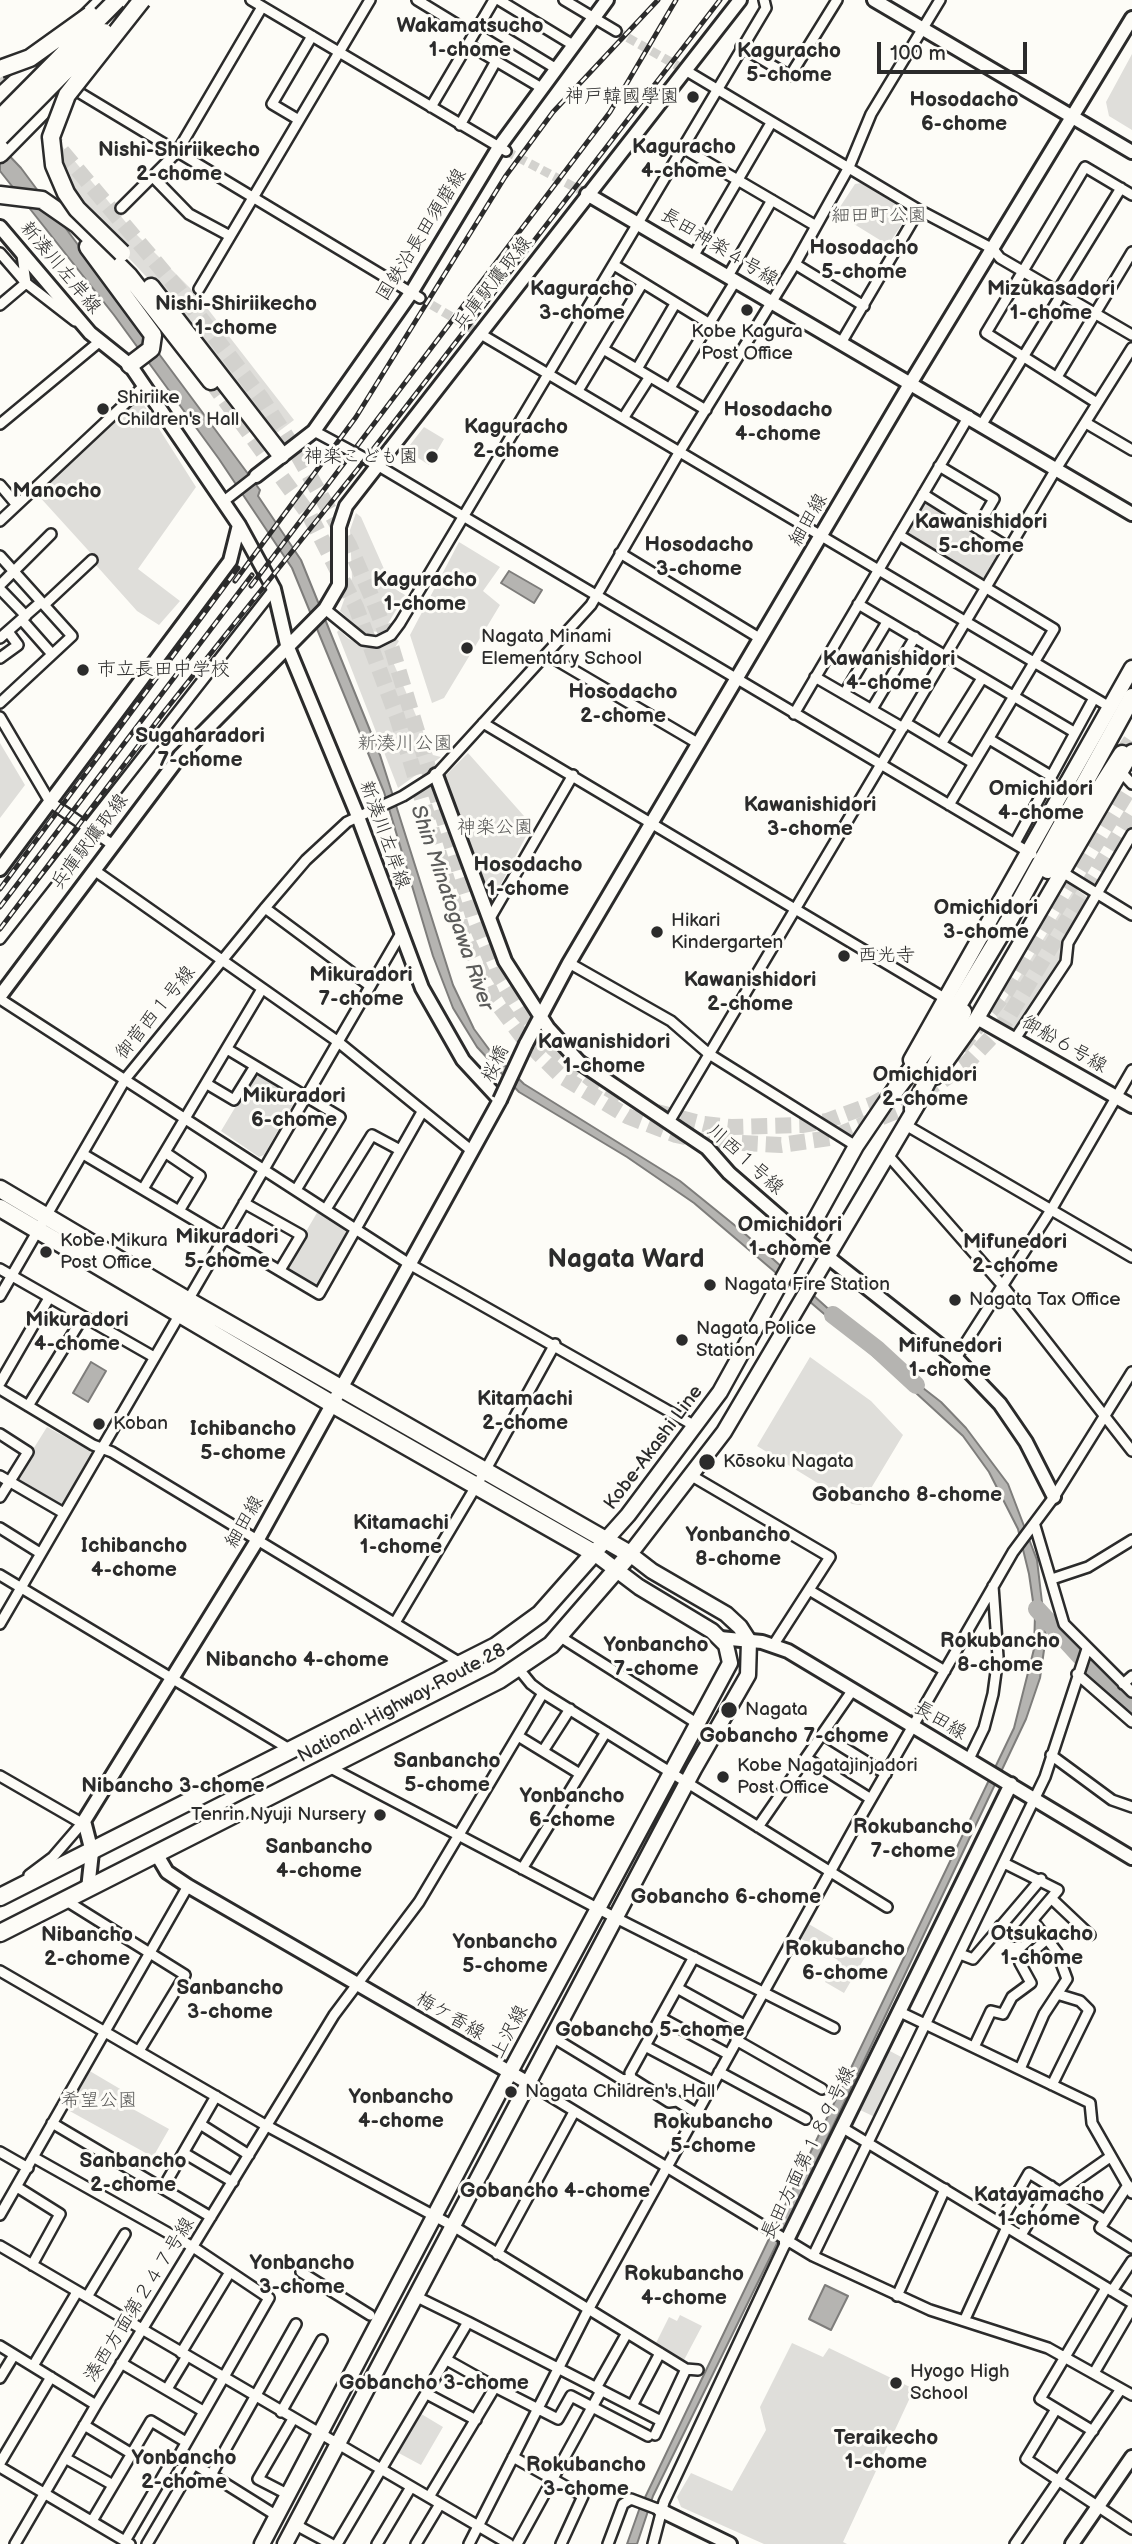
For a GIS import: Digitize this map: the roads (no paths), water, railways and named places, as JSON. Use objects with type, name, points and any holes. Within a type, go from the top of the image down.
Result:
[{"type":"highway","points":[[0,71],[49,46],[106,0]]},
{"type":"highway","points":[[0,97],[106,0]]},
{"type":"highway","points":[[0,118],[117,0]]},
{"type":"highway","points":[[0,137],[136,0]]},
{"type":"highway","points":[[142,0],[67,95],[51,136],[54,165],[66,193],[113,260],[211,381]]},
{"type":"highway","points":[[0,154],[151,0]]},
{"type":"highway","points":[[0,195],[23,195],[50,204],[78,225],[185,327],[281,455]]},
{"type":"highway","points":[[0,201],[23,201],[52,213],[113,260],[151,330],[154,344],[134,362]]},
{"type":"highway","points":[[913,1110],[1047,862],[1132,697]]},
{"type":"highway","points":[[892,1094],[954,1012],[1047,862],[1127,753]]},
{"type":"highway","points":[[0,1189],[46,1216],[334,1405],[608,1540],[630,1554]]},
{"type":"highway","points":[[0,1208],[37,1231],[183,1308],[342,1388],[594,1553]]},
{"type":"highway","name":"National Highway Route 28","points":[[1,1896],[293,1751],[496,1646],[540,1614],[594,1553]]},
{"type":"highway","name":"National Highway Route 28","points":[[0,1933],[329,1768],[518,1668],[559,1636],[630,1554]]},
{"type":"main road","name":"Kobe-Akashi Line","points":[[630,1554],[724,1432],[904,1124],[977,1018],[1047,862],[1108,706],[1132,668]]},
{"type":"main road","name":"Kobe-Akashi Line","points":[[594,1553],[608,1540],[720,1392],[856,1146],[892,1094],[946,999],[1047,862],[1121,772],[1127,753]]},
{"type":"main road","points":[[594,1553],[720,1638]]},
{"type":"main road","points":[[285,2544],[340,2446],[417,2297],[459,2230],[530,2084],[616,1918],[748,1675],[749,1641],[726,1614],[652,1571],[630,1554]]},
{"type":"main road","name":"上沢線","points":[[262,2544],[510,2072],[730,1663],[728,1651],[720,1638]]},
{"type":"street","points":[[199,289],[370,0]]},
{"type":"street","points":[[417,0],[458,24]]},
{"type":"street","points":[[431,107],[496,0],[573,44]]},
{"type":"street","points":[[564,0],[616,31]]},
{"type":"street","name":"国鉄沿長田須磨線","points":[[256,476],[314,431],[415,295],[540,87],[607,0]]},
{"type":"street","name":"兵庫駅鷹取線","points":[[1,995],[180,756],[306,627],[336,592],[340,576],[340,520],[346,506],[480,333],[583,192],[740,0]]},
{"type":"street","points":[[323,609],[363,640],[377,642],[391,635],[766,8],[764,0]]},
{"type":"street","points":[[741,47],[790,75],[837,0]]},
{"type":"street","points":[[874,0],[1132,152]]},
{"type":"street","points":[[94,870],[221,960],[306,860],[357,814],[403,796],[436,775],[591,606],[596,593],[680,451],[795,264],[849,167],[871,114],[940,0]]},
{"type":"street","points":[[121,208],[177,152],[256,2],[502,149]]},
{"type":"street","name":"細田線","points":[[526,1044],[569,963],[910,384],[1132,19]]},
{"type":"street","points":[[481,23],[555,68]]},
{"type":"street","points":[[299,120],[272,104],[312,36]]},
{"type":"street","points":[[468,44],[540,87]]},
{"type":"street","points":[[460,124],[496,61]]},
{"type":"street","points":[[685,70],[919,210],[993,249],[1000,258],[1132,335]]},
{"type":"street","points":[[0,71],[42,112]]},
{"type":"street","points":[[67,85],[415,295]]},
{"type":"street","points":[[694,256],[771,123]]},
{"type":"street","points":[[683,149],[816,226]]},
{"type":"street","points":[[1097,403],[986,333],[1085,167],[1132,195]]},
{"type":"street","points":[[153,177],[188,215],[230,236]]},
{"type":"street","points":[[982,424],[1058,300],[1059,292],[1121,188]]},
{"type":"street","name":"長田神楽４号線","points":[[583,192],[1132,514]]},
{"type":"street","points":[[670,388],[710,324],[772,200]]},
{"type":"street","points":[[841,343],[919,210]]},
{"type":"street","name":"新湊川左岸線","points":[[0,227],[94,338]]},
{"type":"street","points":[[1057,377],[1132,252]]},
{"type":"street","name":"新湊川左岸線","points":[[0,253],[26,283],[94,338],[134,362],[145,385],[239,525],[274,589],[287,645],[357,814],[422,988],[450,1039],[477,1079],[500,1100]]},
{"type":"street","points":[[0,305],[26,283],[22,253]]},
{"type":"street","points":[[795,264],[864,306]]},
{"type":"street","points":[[614,265],[710,324]]},
{"type":"street","points":[[579,389],[642,284]]},
{"type":"street","points":[[637,369],[675,304]]},
{"type":"street","points":[[480,333],[579,389],[1108,706]]},
{"type":"street","points":[[0,424],[94,338]]},
{"type":"street","points":[[669,1122],[1056,469],[1132,348]]},
{"type":"street","points":[[603,349],[705,410]]},
{"type":"street","points":[[624,417],[649,378]]},
{"type":"street","points":[[0,521],[145,385]]},
{"type":"street","points":[[794,714],[969,416]]},
{"type":"street","points":[[1086,423],[1132,450]]},
{"type":"street","points":[[314,431],[377,464],[596,593],[1132,915]]},
{"type":"street","points":[[939,466],[994,499],[977,528]]},
{"type":"street","points":[[224,501],[256,476]]},
{"type":"street","points":[[0,485],[17,505]]},
{"type":"street","points":[[923,494],[1009,548]]},
{"type":"street","points":[[0,869],[230,561],[239,525]]},
{"type":"street","points":[[51,534],[13,570],[0,587],[52,654]]},
{"type":"street","points":[[899,536],[1054,629],[949,805]]},
{"type":"street","points":[[620,553],[761,639]]},
{"type":"street","points":[[0,556],[72,636],[0,703]]},
{"type":"street","points":[[0,657],[18,645],[4,635],[92,560]]},
{"type":"street","points":[[0,939],[274,589]]},
{"type":"street","points":[[858,604],[981,680],[1074,732]]},
{"type":"street","points":[[844,694],[887,622]]},
{"type":"street","points":[[872,709],[915,638]]},
{"type":"street","points":[[546,654],[699,744]]},
{"type":"street","points":[[815,677],[973,763]]},
{"type":"street","points":[[941,744],[981,680]]},
{"type":"street","points":[[1015,843],[1094,698]]},
{"type":"street","points":[[0,717],[50,802],[88,825],[113,845]]},
{"type":"street","points":[[483,723],[946,999]]},
{"type":"street","points":[[989,739],[1051,776]]},
{"type":"street","points":[[1121,772],[1132,784]]},
{"type":"street","name":"川西１号線","points":[[436,775],[488,922],[505,961],[539,1016],[579,1062],[613,1088],[707,1148],[823,1262],[956,1358],[999,1404],[1026,1442],[1054,1497]]},
{"type":"street","points":[[488,922],[573,775]]},
{"type":"street","points":[[1015,1039],[1066,962],[1068,943],[1132,834]]},
{"type":"street","points":[[265,908],[370,986]]},
{"type":"street","points":[[0,1625],[62,1512],[102,1448],[400,935]]},
{"type":"street","name":"御菅西１号線","points":[[0,1296],[126,1079],[221,960],[337,1041],[472,1151]]},
{"type":"street","points":[[569,963],[671,1021],[709,1054],[856,1146]]},
{"type":"street","points":[[143,1189],[262,989]]},
{"type":"street","points":[[1,995],[411,1265],[555,1344],[695,1426]]},
{"type":"street","name":"御船６号線","points":[[977,1018],[1132,1107]]},
{"type":"street","name":"桜橋","points":[[500,1100],[526,1044]]},
{"type":"street","points":[[227,1049],[305,1098],[340,1116],[296,1189]]},
{"type":"street","points":[[207,1084],[234,1100],[256,1066]]},
{"type":"street","points":[[956,1358],[1051,1210],[1132,1070]]},
{"type":"street","name":"細田線","points":[[84,1823],[258,1539],[500,1100]]},
{"type":"street","points":[[83,1154],[320,1294],[422,1112]]},
{"type":"street","points":[[904,1124],[1132,1257]]},
{"type":"street","points":[[326,1209],[372,1135],[400,1150]]},
{"type":"street","points":[[166,1153],[200,1176],[179,1211]]},
{"type":"street","points":[[887,1154],[1003,1286],[1132,1451]]},
{"type":"street","points":[[244,1203],[301,1235],[280,1270]]},
{"type":"street","points":[[0,1269],[154,1357]]},
{"type":"street","points":[[0,1383],[49,1298]]},
{"type":"street","points":[[28,1406],[83,1317]]},
{"type":"street","points":[[396,1621],[555,1344]]},
{"type":"street","points":[[1106,1417],[1132,1372]]},
{"type":"street","points":[[469,2544],[588,2310],[762,1991],[871,1799],[1013,1552],[1035,1526],[1132,1381]]},
{"type":"street","points":[[0,1389],[396,1621],[462,1664]]},
{"type":"street","points":[[0,1434],[28,1452],[0,1497]]},
{"type":"street","points":[[0,1476],[62,1512]]},
{"type":"street","points":[[692,1476],[830,1557],[774,1644]]},
{"type":"street","points":[[1035,1526],[1064,1625],[1132,1692]]},
{"type":"street","points":[[0,1528],[40,1553]]},
{"type":"street","points":[[1052,1578],[1084,1568],[1132,1539]]},
{"type":"street","points":[[0,1575],[293,1751]]},
{"type":"street","points":[[968,1761],[984,1728],[993,1694],[998,1657],[993,1586]]},
{"type":"street","points":[[809,1590],[945,1671]]},
{"type":"street","points":[[559,1636],[698,1724]]},
{"type":"street","name":"長田線","points":[[720,1638],[774,1644],[1132,1858]]},
{"type":"street","points":[[813,2256],[1045,1777],[1087,1649]]},
{"type":"street","points":[[518,1668],[531,1684],[543,1693],[887,1907]]},
{"type":"street","points":[[1079,1670],[1132,1722]]},
{"type":"street","points":[[1123,1684],[1132,1676]]},
{"type":"street","points":[[758,1827],[852,1691]]},
{"type":"street","name":"湊西方面第２４７号線","points":[[15,2544],[121,2362],[334,2015],[419,1902],[543,1693]]},
{"type":"street","points":[[543,1751],[570,1709]]},
{"type":"street","points":[[522,1869],[606,1732]]},
{"type":"street","points":[[822,1734],[886,1774]]},
{"type":"street","points":[[518,1736],[580,1774]]},
{"type":"street","points":[[1052,1755],[1112,1800],[1132,1807]]},
{"type":"street","points":[[806,1759],[871,1799]]},
{"type":"street","points":[[329,1768],[598,1909],[834,2028]]},
{"type":"street","points":[[0,1776],[84,1823],[92,1852],[88,1889]]},
{"type":"street","name":"長田方面第１８９号線","points":[[653,2544],[664,2502],[786,2242],[1011,1784]]},
{"type":"street","points":[[1,1896],[53,1857],[84,1823]]},
{"type":"street","name":"梅ケ香線","points":[[157,1855],[167,1872],[188,1886],[510,2072],[786,2242],[930,2310],[965,2319],[1065,2357],[1132,2395]]},
{"type":"street","points":[[1000,1926],[1013,1936],[1019,1936],[1034,1922],[1058,1890],[1041,1879],[1033,1879],[1004,1863]]},
{"type":"street","points":[[960,1954],[973,1959],[1041,1879]]},
{"type":"street","points":[[0,2215],[188,1886]]},
{"type":"street","points":[[1052,1899],[1090,1935]]},
{"type":"street","points":[[65,1900],[148,1949],[150,1954],[185,1975],[139,2051]]},
{"type":"street","points":[[1020,2069],[1044,2014],[1067,1979],[1057,1952],[1034,1922]]},
{"type":"street","points":[[974,2047],[991,2011],[1003,2014],[1012,1997],[1031,1983],[1020,1963],[1047,1939]]},
{"type":"street","points":[[631,2078],[630,2073],[694,1957]]},
{"type":"street","points":[[0,1970],[267,2126],[435,2216],[686,2369],[698,2370]]},
{"type":"street","points":[[677,1988],[744,2025]]},
{"type":"street","points":[[1052,2085],[1089,2010],[1080,2001],[1057,1994]]},
{"type":"street","points":[[900,2012],[1090,2104],[1092,2123],[1130,2189],[1100,2228],[1132,2248]]},
{"type":"street","points":[[661,2018],[728,2054]]},
{"type":"street","points":[[554,2038],[623,2080],[631,2078],[669,2102],[677,2101],[696,2113]]},
{"type":"street","points":[[736,2040],[822,2089]]},
{"type":"street","points":[[645,2046],[712,2082]]},
{"type":"street","points":[[719,2072],[806,2119]]},
{"type":"street","points":[[163,2188],[216,2096]]},
{"type":"street","points":[[497,2254],[574,2112]]},
{"type":"street","points":[[52,2123],[211,2217]]},
{"type":"street","points":[[200,2124],[249,2155]]},
{"type":"street","points":[[843,2128],[1132,2303]]},
{"type":"street","points":[[0,2152],[28,2168]]},
{"type":"street","points":[[184,2152],[233,2182]]},
{"type":"street","points":[[33,2157],[192,2247],[269,2298],[186,2442],[174,2457],[123,2542],[0,2465],[51,2377]]},
{"type":"street","points":[[1060,2192],[1110,2157]]},
{"type":"street","points":[[965,2319],[1029,2172],[1105,2220]]},
{"type":"street","points":[[1021,2235],[1051,2186]]},
{"type":"street","points":[[17,2188],[61,2214],[32,2265]]},
{"type":"street","points":[[897,2296],[945,2189]]},
{"type":"street","points":[[87,2297],[125,2234]]},
{"type":"street","points":[[0,2246],[509,2544]]},
{"type":"street","points":[[1093,2431],[1040,2399],[1109,2290],[1132,2260]]},
{"type":"street","points":[[167,2389],[230,2272]]},
{"type":"street","points":[[301,2272],[370,2315]]},
{"type":"street","points":[[33,2366],[77,2292]]},
{"type":"street","points":[[417,2297],[662,2421]]},
{"type":"street","points":[[1094,2373],[1132,2308]]},
{"type":"street","points":[[337,2544],[467,2322]]},
{"type":"street","points":[[211,2475],[296,2324]]},
{"type":"street","points":[[517,2544],[592,2407],[627,2333]]},
{"type":"street","points":[[281,2412],[323,2340]]},
{"type":"street","points":[[0,2346],[96,2405]]},
{"type":"street","points":[[632,2406],[660,2353]]},
{"type":"street","points":[[0,2378],[14,2355]]},
{"type":"street","points":[[447,2360],[537,2411],[542,2410],[558,2419],[570,2396],[652,2435],[662,2421],[686,2369]]},
{"type":"street","points":[[121,2362],[203,2411]]},
{"type":"street","points":[[429,2497],[495,2387]]},
{"type":"street","points":[[1015,2544],[1121,2389]]},
{"type":"street","points":[[427,2394],[476,2420]]},
{"type":"street","points":[[1056,2409],[1026,2459],[1132,2529]]},
{"type":"street","points":[[289,2495],[258,2479],[293,2419]]},
{"type":"street","points":[[92,2521],[151,2421],[186,2442]]},
{"type":"street","points":[[84,2425],[132,2454]]},
{"type":"street","points":[[174,2457],[192,2468]]},
{"type":"street","points":[[513,2457],[583,2496],[561,2544]]},
{"type":"street","points":[[1072,2544],[1132,2457]]},
{"type":"street","points":[[65,2458],[113,2485]]},
{"type":"street","points":[[147,2544],[194,2464],[278,2516]]},
{"type":"street","points":[[377,2544],[411,2487]]},
{"type":"street","points":[[608,2544],[623,2504],[631,2499],[662,2510],[730,2544]]},
{"type":"street","points":[[416,2544],[440,2504]]},
{"type":"street","points":[[296,2525],[319,2541],[331,2544]]},
{"type":"waterway","name":"Shin Minatogawa River","points":[[833,1315],[877,1349],[916,1385]]},
{"type":"waterway","points":[[1037,1609],[1091,1668],[1132,1704]]},
{"type":"tunnel","points":[[616,31],[685,70]]},
{"type":"tunnel","points":[[0,78],[179,290],[262,399],[295,450],[349,545],[392,649],[475,922],[495,970],[520,1011],[553,1048],[591,1079],[621,1096]]},
{"type":"tunnel","points":[[506,151],[580,190]]},
{"type":"tunnel","points":[[420,298],[479,333]]},
{"type":"tunnel","points":[[211,381],[310,516],[356,607],[397,717],[462,929],[494,999],[524,1039],[561,1076],[627,1116],[676,1135],[703,1141],[781,1145],[830,1138],[902,1109],[967,1063],[1004,1024],[1132,813]]},
{"type":"tunnel","points":[[1122,754],[1132,739]]},
{"type":"tunnel","points":[[960,1048],[1006,992],[1132,784]]},
{"type":"tunnel","points":[[657,1112],[704,1124],[731,1127],[802,1125],[827,1121],[873,1104],[935,1069]]},
{"type":"railway","points":[[235,581],[356,417],[505,177],[553,112],[658,0]]},
{"type":"railway","points":[[251,586],[610,112],[676,0]]},
{"type":"railway","points":[[0,929],[164,712],[357,470],[720,0]]},
{"type":"railway","points":[[0,889],[238,568]]},
{"type":"railway","points":[[0,907],[252,575]]},
{"type":"place","name":"神戸韓國學園","points":[[693,97]]},
{"type":"place","name":"Kobe Kagura Post Office","points":[[747,310]]},
{"type":"place","name":"Shiriike Children's Hall","points":[[103,409]]},
{"type":"place","name":"神楽こども園","points":[[432,457]]},
{"type":"place","name":"Nagata Minami Elementary School","points":[[467,648]]},
{"type":"place","name":"市立長田中学校","points":[[83,670]]},
{"type":"place","name":"Hikari Kindergarten","points":[[657,932]]},
{"type":"place","name":"西光寺","points":[[844,956]]},
{"type":"place","name":"Kobe Mikura Post Office","points":[[46,1252]]},
{"type":"place","name":"Nagata Fire Station","points":[[710,1285]]},
{"type":"place","name":"Nagata Tax Office","points":[[955,1300]]},
{"type":"place","name":"Nagata Police Station","points":[[682,1340]]},
{"type":"place","name":"Koban","points":[[99,1424]]},
{"type":"place","name":"Kōsoku Nagata","points":[[707,1462]]},
{"type":"place","name":"Nagata","points":[[729,1710]]},
{"type":"place","name":"Kobe Nagatajinjadori Post Office","points":[[723,1777]]},
{"type":"place","name":"Tenrin Nyuji Nursery","points":[[380,1815]]},
{"type":"place","name":"Nagata Children's Hall","points":[[511,2092]]},
{"type":"place","name":"Hyogo High School","points":[[896,2383]]},
{"type":"district","name":"Wakamatsucho 1-chome","points":[[470,39]]},
{"type":"district","name":"Kaguracho 5-chome","points":[[789,64]]},
{"type":"district","name":"Hosodacho 6-chome","points":[[964,113]]},
{"type":"district","name":"Kaguracho 4-chome","points":[[684,160]]},
{"type":"district","name":"Nishi-Shiriikecho 2-chome","points":[[179,163]]},
{"type":"district","name":"Hosodacho 5-chome","points":[[864,261]]},
{"type":"district","name":"Kaguracho 3-chome","points":[[582,302]]},
{"type":"district","name":"Mizukasadori 1-chome","points":[[1051,302]]},
{"type":"district","name":"Nishi-Shiriikecho 1-chome","points":[[236,317]]},
{"type":"district","name":"Hosodacho 4-chome","points":[[778,423]]},
{"type":"district","name":"Kaguracho 2-chome","points":[[516,440]]},
{"type":"district","name":"Manocho","points":[[57,492]]},
{"type":"district","name":"Kawanishidori 5-chome","points":[[981,535]]},
{"type":"district","name":"Hosodacho 3-chome","points":[[699,558]]},
{"type":"district","name":"Kaguracho 1-chome","points":[[425,593]]},
{"type":"district","name":"Kawanishidori 4-chome","points":[[889,672]]},
{"type":"district","name":"Hosodacho 2-chome","points":[[623,705]]},
{"type":"district","name":"Sugaharadori 7-chome","points":[[200,749]]},
{"type":"district","name":"Omichidori 4-chome","points":[[1041,802]]},
{"type":"district","name":"Kawanishidori 3-chome","points":[[810,818]]},
{"type":"district","name":"Hosodacho 1-chome","points":[[528,878]]},
{"type":"district","name":"Omichidori 3-chome","points":[[986,921]]},
{"type":"district","name":"Mikuradori 7-chome","points":[[361,988]]},
{"type":"district","name":"Kawanishidori 2-chome","points":[[750,993]]},
{"type":"district","name":"Kawanishidori 1-chome","points":[[604,1055]]},
{"type":"district","name":"Omichidori 2-chome","points":[[925,1088]]},
{"type":"district","name":"Mikuradori 6-chome","points":[[294,1109]]},
{"type":"district","name":"Omichidori 1-chome","points":[[790,1238]]},
{"type":"district","name":"Mikuradori 5-chome","points":[[227,1250]]},
{"type":"district","name":"Mifunedori 2-chome","points":[[1015,1255]]},
{"type":"district","name":"Nagata Ward","points":[[626,1260]]},
{"type":"district","name":"Mikuradori 4-chome","points":[[77,1333]]},
{"type":"district","name":"Mifunedori 1-chome","points":[[950,1359]]},
{"type":"district","name":"Kitamachi 2-chome","points":[[525,1412]]},
{"type":"district","name":"Ichibancho 5-chome","points":[[243,1442]]},
{"type":"district","name":"Gobancho 8-chome","points":[[907,1496]]},
{"type":"district","name":"Kitamachi 1-chome","points":[[401,1536]]},
{"type":"district","name":"Yonbancho 8-chome","points":[[738,1548]]},
{"type":"district","name":"Ichibancho 4-chome","points":[[134,1559]]},
{"type":"district","name":"Rokubancho 8-chome","points":[[1000,1654]]},
{"type":"district","name":"Yonbancho 7-chome","points":[[656,1658]]},
{"type":"district","name":"Nibancho 4-chome","points":[[297,1661]]},
{"type":"district","name":"Gobancho 7-chome","points":[[794,1737]]},
{"type":"district","name":"Sanbancho 5-chome","points":[[447,1774]]},
{"type":"district","name":"Nibancho 3-chome","points":[[173,1787]]},
{"type":"district","name":"Yonbancho 6-chome","points":[[572,1809]]},
{"type":"district","name":"Rokubancho 7-chome","points":[[913,1840]]},
{"type":"district","name":"Sanbancho 4-chome","points":[[319,1860]]},
{"type":"district","name":"Gobancho 6-chome","points":[[726,1898]]},
{"type":"district","name":"Otsukacho 1-chome","points":[[1042,1947]]},
{"type":"district","name":"Nibancho 2-chome","points":[[87,1948]]},
{"type":"district","name":"Yonbancho 5-chome","points":[[505,1955]]},
{"type":"district","name":"Rokubancho 6-chome","points":[[845,1962]]},
{"type":"district","name":"Sanbancho 3-chome","points":[[230,2001]]},
{"type":"district","name":"Gobancho 5-chome","points":[[650,2031]]},
{"type":"district","name":"Yonbancho 4-chome","points":[[401,2110]]},
{"type":"district","name":"Rokubancho 5-chome","points":[[713,2135]]},
{"type":"district","name":"Sanbancho 2-chome","points":[[133,2174]]},
{"type":"district","name":"Gobancho 4-chome","points":[[555,2192]]},
{"type":"district","name":"Katayamacho 1-chome","points":[[1039,2208]]},
{"type":"district","name":"Yonbancho 3-chome","points":[[302,2276]]},
{"type":"district","name":"Rokubancho 4-chome","points":[[684,2287]]},
{"type":"district","name":"Gobancho 3-chome","points":[[434,2384]]},
{"type":"district","name":"Teraikecho 1-chome","points":[[886,2451]]},
{"type":"district","name":"Yonbancho 2-chome","points":[[184,2471]]},
{"type":"district","name":"Rokubancho 3-chome","points":[[586,2478]]},
{"type":"park label","name":"細田町公園","points":[[879,216]]},
{"type":"park label","name":"新湊川公園","points":[[405,744]]},
{"type":"park label","name":"神楽公園","points":[[495,828]]},
{"type":"park label","name":"希望公園","points":[[99,2101]]}]
